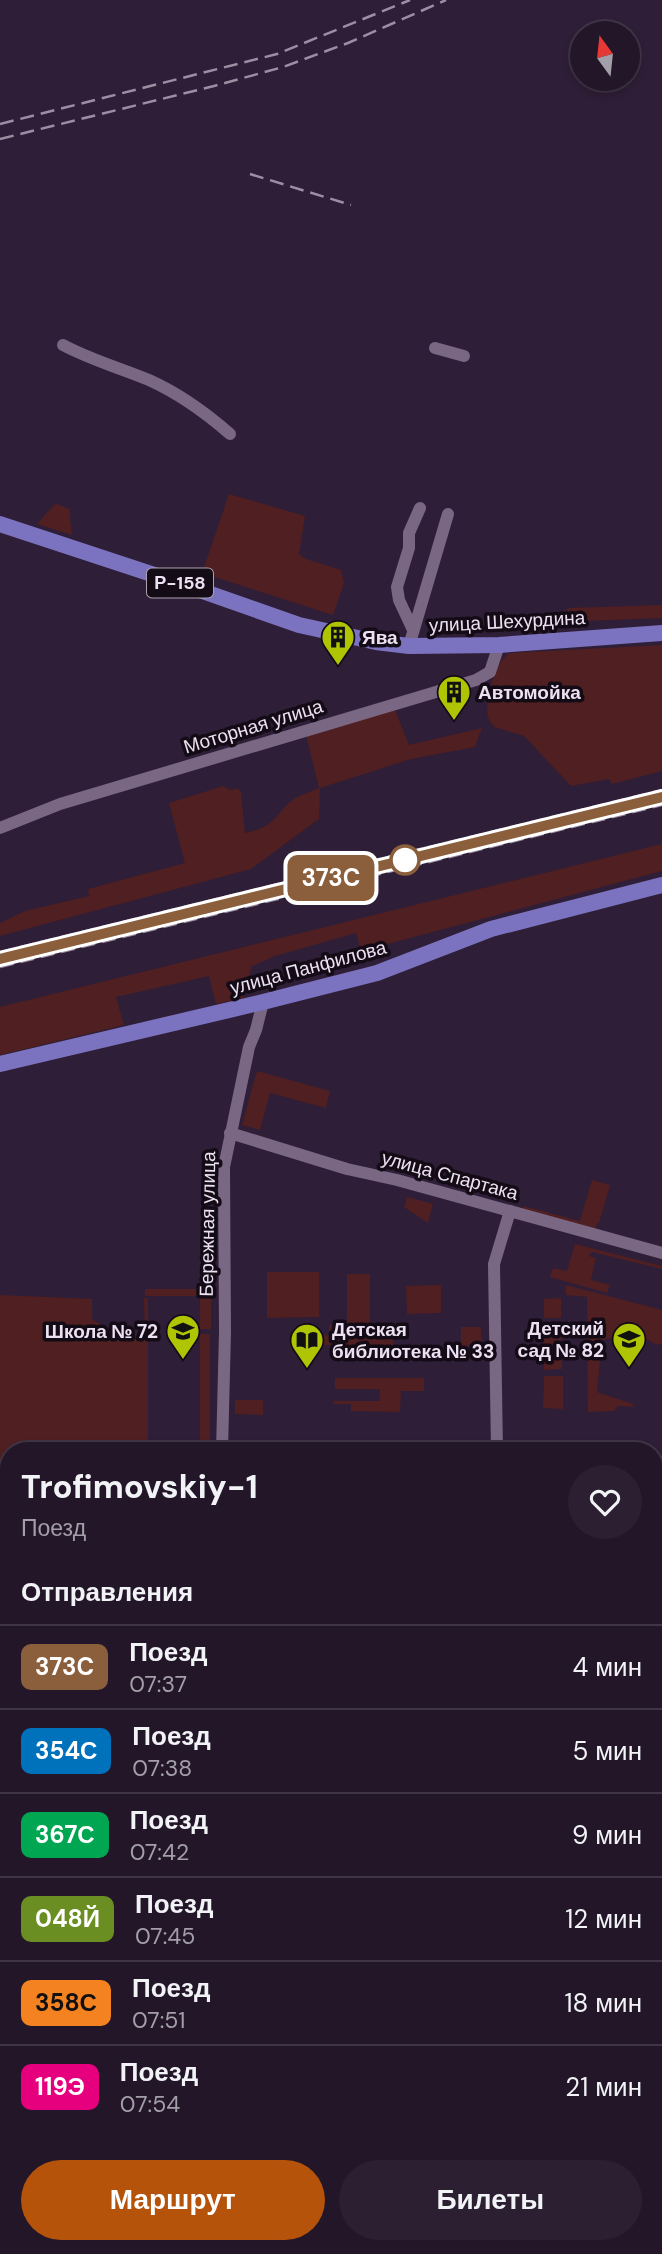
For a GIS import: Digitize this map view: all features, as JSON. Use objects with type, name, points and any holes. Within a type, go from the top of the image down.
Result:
[{"type":"main road","name":"улица Шехурдина","points":[[0,524],[299,625],[355,638],[411,638],[499,645],[662,633]]},
{"type":"main road","name":"улица Панфилова","points":[[0,1064],[377,973],[491,929],[662,885]]},
{"type":"street","points":[[63,345],[87,358],[150,381],[209,416],[230,434]]},
{"type":"street","points":[[435,348],[464,356]]},
{"type":"street","points":[[411,638],[397,587],[410,548],[409,533],[420,508]]},
{"type":"street","points":[[411,638],[448,514]]},
{"type":"street","name":"Моторная улица","points":[[0,828],[60,804],[476,680],[490,672],[499,645]]},
{"type":"street","name":"Бережная улица","points":[[222,1442],[224,1167],[249,1047],[263,1002]]},
{"type":"street","name":"улица Спартака","points":[[230,1133],[348,1169],[662,1253]]},
{"type":"street","points":[[497,1442],[494,1264],[510,1211]]},
{"type":"shaded area","points":[[229,494],[305,516],[299,554],[306,559],[341,570],[344,583],[333,615],[202,573]]},
{"type":"shaded area","points":[[57,504],[69,509],[72,535],[37,524]]},
{"type":"shaded area","points":[[662,605],[662,618],[559,622],[568,608]]},
{"type":"shaded area","points":[[662,645],[662,771],[612,784],[609,779],[571,786],[524,736],[494,727],[488,718],[492,681],[500,663],[510,653]]},
{"type":"shaded area","points":[[395,710],[409,745],[482,728],[475,747],[411,759],[320,788],[319,819],[251,869],[0,936],[0,923],[25,911],[89,896],[88,889],[185,863],[169,803],[223,786],[230,790],[237,788],[241,792],[245,833],[266,826],[292,801],[319,788],[306,735]]},
{"type":"shaded area","points":[[662,844],[662,871],[361,951],[356,933],[275,956],[252,966],[243,998],[216,1004],[209,976],[116,997],[124,1025],[0,1055],[0,1007]]},
{"type":"shaded area","points":[[257,1071],[330,1091],[326,1108],[270,1093],[260,1130],[242,1125]]},
{"type":"shaded area","points":[[592,1180],[610,1185],[595,1230],[522,1211],[523,1206],[580,1221]]},
{"type":"shaded area","points":[[407,1197],[433,1204],[428,1223],[404,1207]]},
{"type":"shaded area","points":[[575,1244],[662,1266],[662,1269],[592,1252],[589,1256],[596,1258],[591,1280],[610,1285],[607,1293],[550,1277],[553,1268],[567,1271]]},
{"type":"shaded area","points":[[267,1272],[319,1272],[319,1317],[267,1318]]},
{"type":"shaded area","points":[[347,1274],[370,1274],[370,1327],[392,1327],[393,1345],[318,1345],[318,1336],[329,1335],[329,1325],[347,1325]]},
{"type":"shaded area","points":[[441,1285],[441,1313],[407,1314],[406,1286]]},
{"type":"shaded area","points":[[566,1285],[662,1310],[662,1343],[657,1345],[636,1333],[602,1340],[597,1392],[633,1404],[633,1407],[618,1406],[614,1411],[588,1412],[587,1297],[566,1295]]},
{"type":"shaded area","points":[[145,1289],[211,1289],[211,1329],[200,1329],[200,1296],[145,1296]]},
{"type":"shaded area","points":[[0,1295],[92,1299],[92,1319],[120,1337],[145,1340],[144,1298],[148,1298],[148,1442],[0,1442]]},
{"type":"shaded area","points":[[561,1298],[561,1318],[544,1318],[544,1299]]},
{"type":"shaded area","points":[[562,1324],[561,1344],[544,1344],[544,1325]]},
{"type":"shaded area","points":[[461,1327],[481,1327],[482,1346],[461,1346]]},
{"type":"shaded area","points":[[200,1334],[210,1334],[210,1442],[200,1442]]},
{"type":"shaded area","points":[[562,1350],[562,1369],[544,1370],[544,1351]]},
{"type":"shaded area","points":[[544,1376],[563,1376],[563,1409],[543,1408]]},
{"type":"shaded area","points":[[335,1378],[424,1378],[424,1391],[401,1391],[400,1412],[351,1411],[351,1404],[334,1404],[334,1401],[380,1401],[380,1389],[335,1389]]},
{"type":"shaded area","points":[[235,1400],[263,1400],[263,1415],[235,1414]]},
{"type":"railway","points":[[0,124],[277,54],[410,0]]},
{"type":"railway","points":[[0,139],[283,67],[348,43],[446,0]]},
{"type":"railway","points":[[250,174],[351,205]]},
{"type":"railway","points":[[0,952],[662,790]]},
{"type":"railway","points":[[0,967],[662,805]]},
{"type":"train","name":"373C","points":[[0,959],[662,797]]},
{"type":"place","name":"Ява","points":[[338,667]]},
{"type":"place","name":"Автомойка","points":[[454,722]]},
{"type":"place","name":"Школа № 72","points":[[183,1361]]},
{"type":"place","name":"Детский сад № 82","points":[[629,1369]]},
{"type":"place","name":"Детская библиотека № 33","points":[[307,1370]]}]
